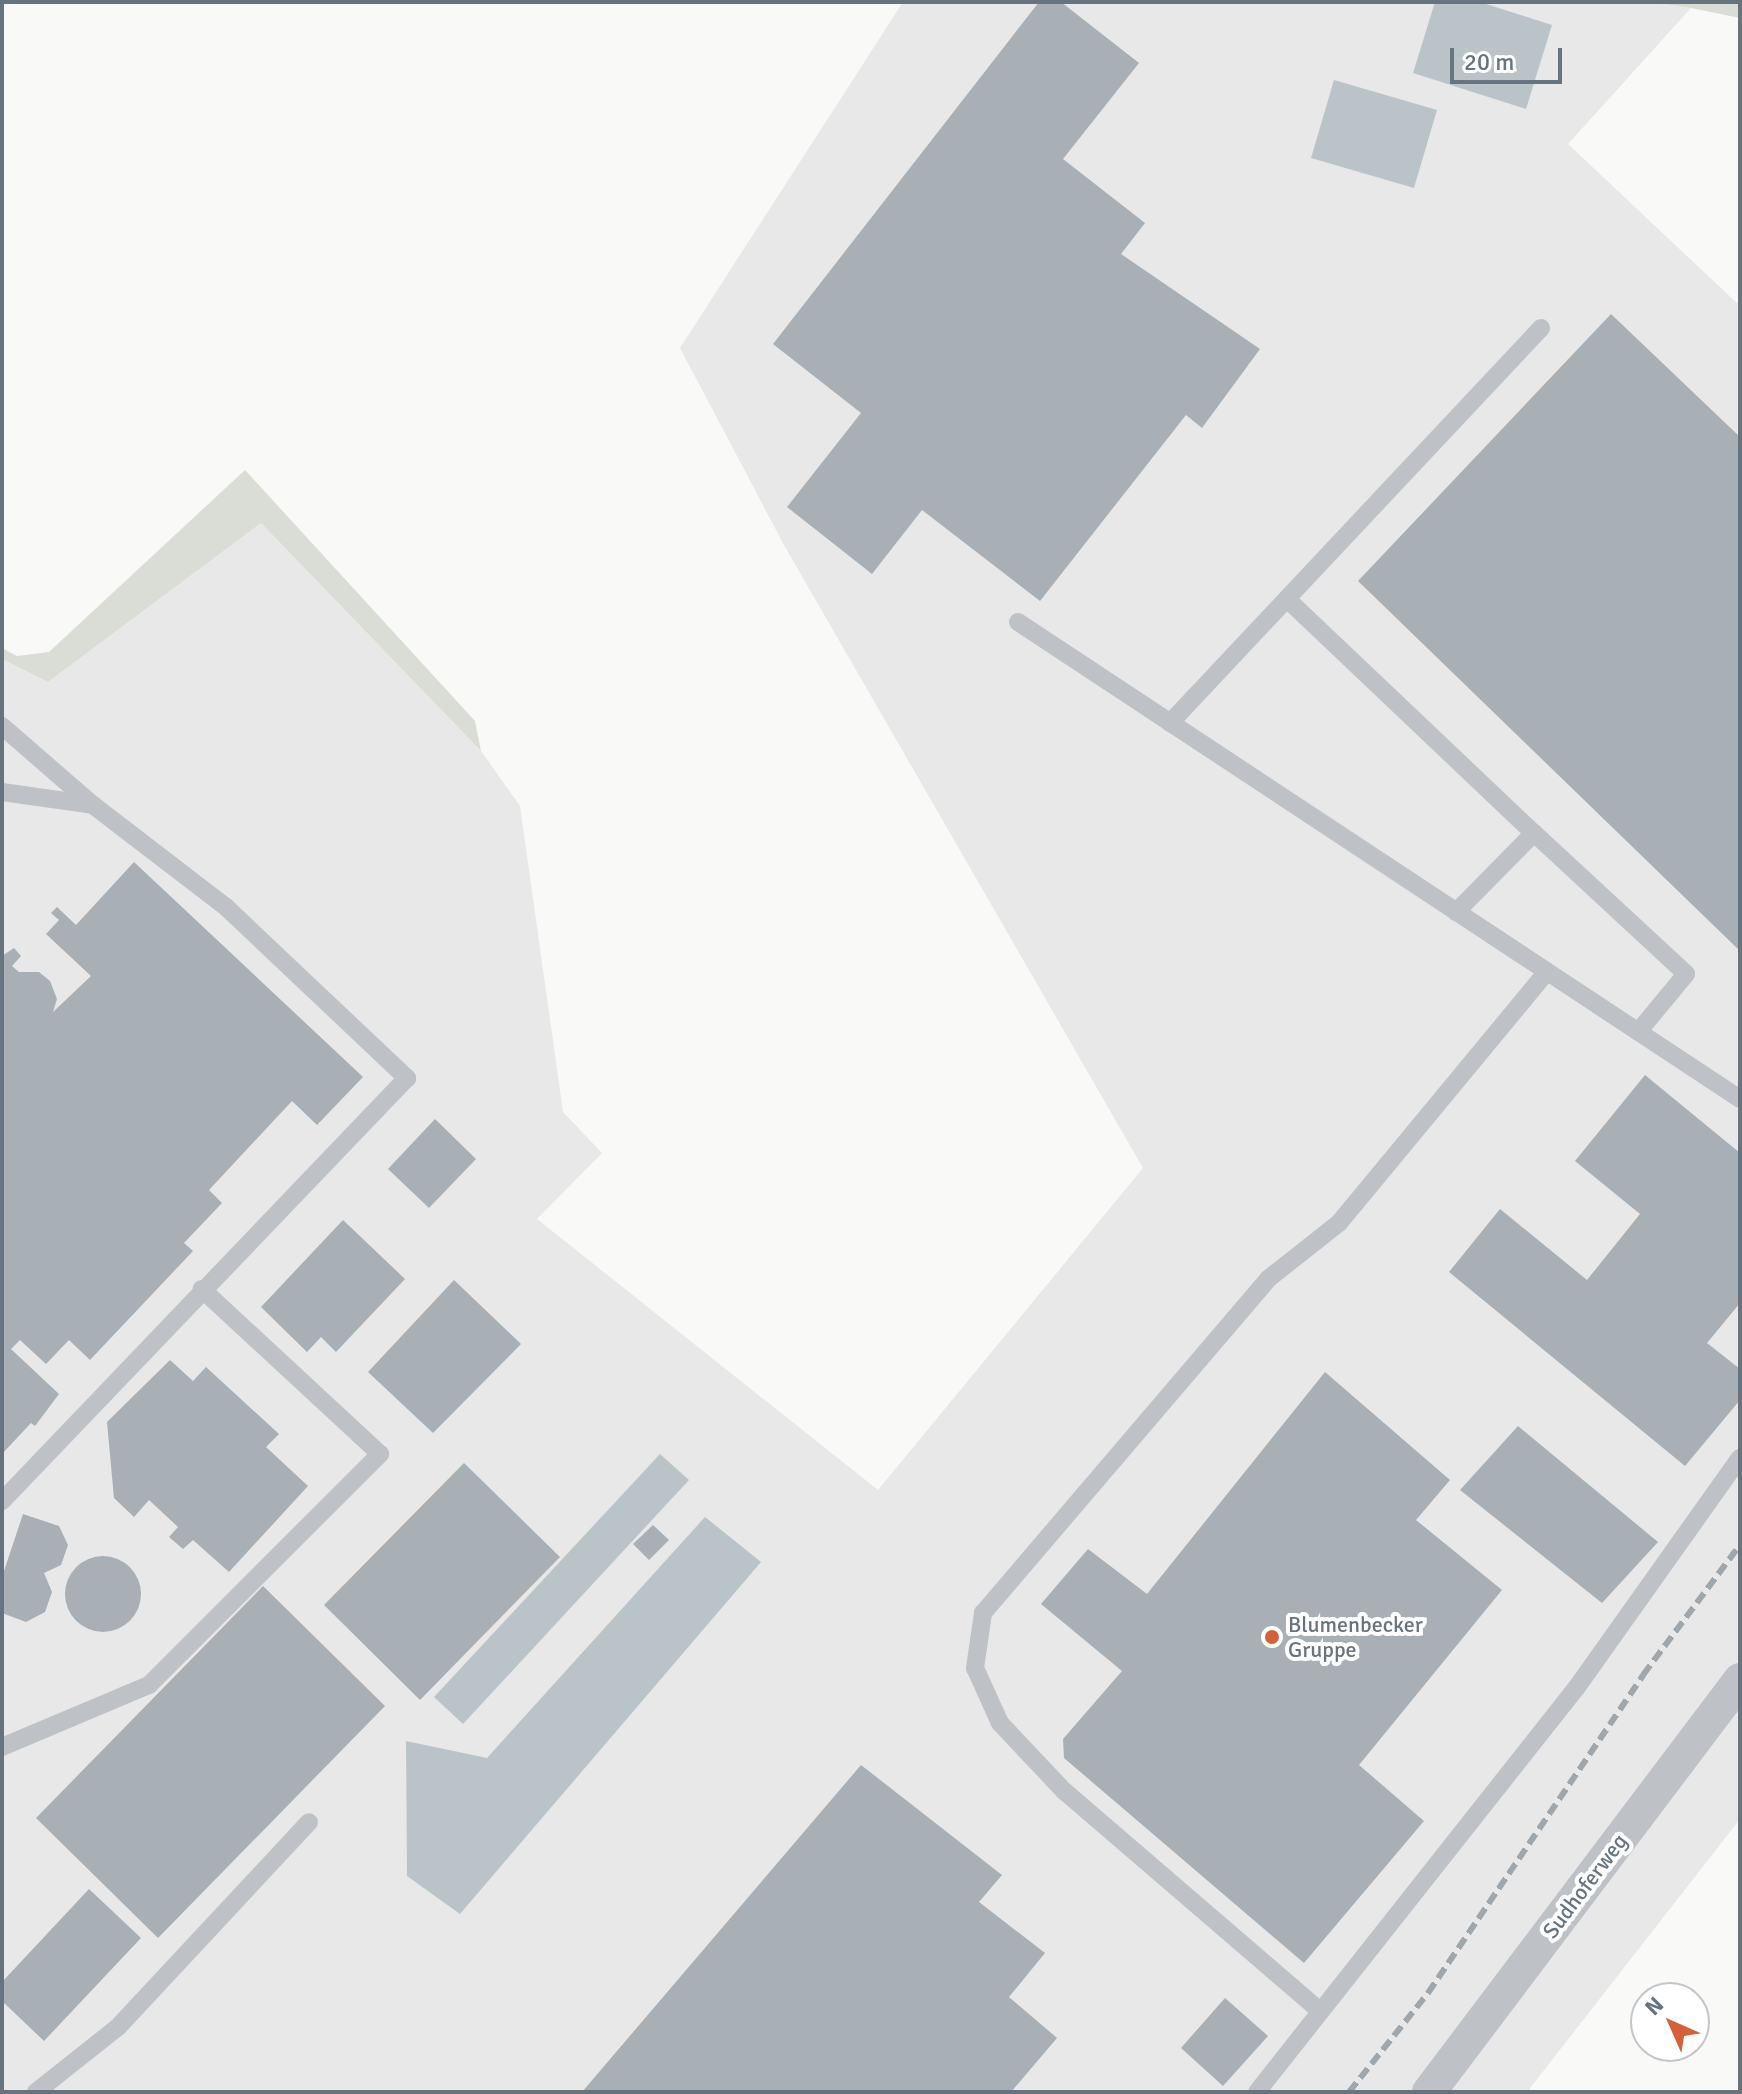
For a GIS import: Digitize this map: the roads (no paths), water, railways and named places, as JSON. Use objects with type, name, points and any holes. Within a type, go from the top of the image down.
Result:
[{"type":"street","name":"Sudhoferweg","points":[[1429,2092],[1740,1680]]},
{"type":"lane","points":[[1170,723],[1541,328]]},
{"type":"lane","points":[[1287,599],[1686,974],[1638,1032]]},
{"type":"lane","points":[[1018,622],[1740,1099]]},
{"type":"lane","points":[[2,726],[93,805],[227,908],[407,1078],[2,1501]]},
{"type":"lane","points":[[2,792],[93,805]]},
{"type":"lane","points":[[1456,912],[1534,833]]},
{"type":"lane","points":[[1320,2011],[1065,1792],[1000,1723],[975,1668],[983,1613],[1268,1279],[1339,1223],[1547,972]]},
{"type":"lane","points":[[3,1745],[149,1685],[380,1454],[202,1289]]},
{"type":"lane","points":[[1257,2092],[1577,1687],[1740,1458]]},
{"type":"lane","points":[[36,2092],[118,2027],[309,1822]]},
{"type":"railway","points":[[1349,2092],[1428,1993],[1643,1675],[1740,1545]]},
{"type":"place","name":"Blumenbecker Gruppe","points":[[1272,1637]]}]
